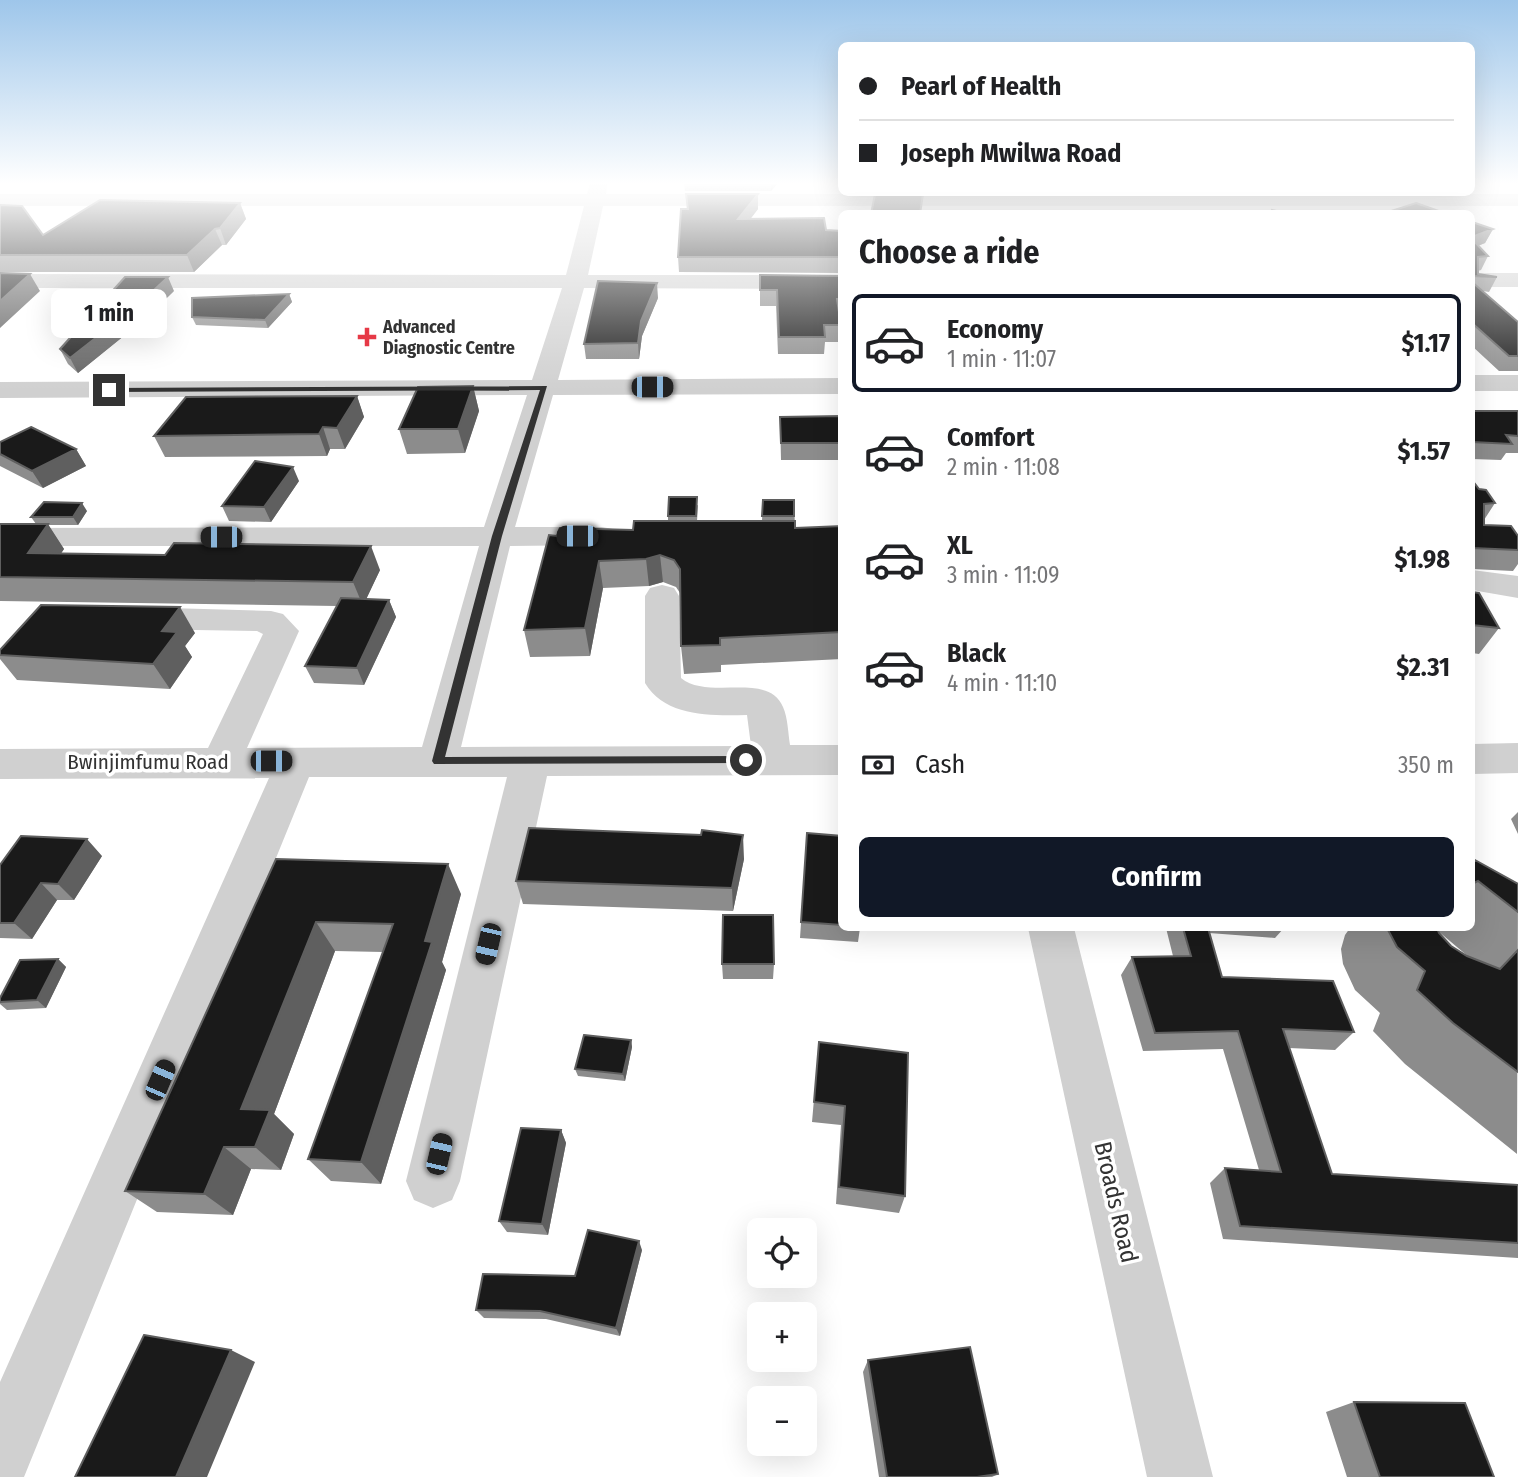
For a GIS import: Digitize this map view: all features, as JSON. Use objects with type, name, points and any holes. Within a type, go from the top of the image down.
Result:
[{"type":"street","points":[[438,761],[497,536],[544,388],[582,252]]},
{"type":"street","points":[[1475,280],[1518,280]]},
{"type":"street","points":[[0,281],[838,282]]},
{"type":"street","points":[[1475,365],[1495,383]]},
{"type":"street","points":[[0,390],[838,386]]},
{"type":"street","points":[[0,537],[635,536]]},
{"type":"street","points":[[1475,580],[1518,587]]},
{"type":"street","points":[[662,596],[663,683],[673,693],[688,700],[757,701],[765,708],[773,760]]},
{"type":"street","points":[[104,617],[257,620],[271,622],[282,631],[221,762]]},
{"type":"street","points":[[1475,759],[1518,758]]},
{"type":"street","name":"Bwinjimfumu Road","points":[[0,764],[838,760]]},
{"type":"street","points":[[0,1456],[296,761]]},
{"type":"street","points":[[433,1181],[531,761]]},
{"type":"street","name":"Broads Road","points":[[1052,931],[1180,1477]]},
{"type":"building","points":[[0,252],[190,252],[187,255],[0,255]]},
{"type":"building","points":[[678,252],[838,252],[838,257],[678,257]]},
{"type":"building","points":[[1475,252],[1484,252],[1488,256],[1478,257],[1478,274],[1497,277],[1475,276]]},
{"type":"building","points":[[0,273],[30,274],[0,301]]},
{"type":"building","points":[[760,275],[838,276],[838,325],[824,325],[825,337],[779,337],[777,290],[760,290]]},
{"type":"building","points":[[125,277],[168,277],[139,304],[70,358],[60,349]]},
{"type":"building","points":[[598,281],[657,283],[641,321],[638,343],[584,344]]},
{"type":"building","points":[[1475,285],[1518,322],[1518,356],[1509,356],[1475,326]]},
{"type":"building","points":[[289,294],[265,320],[192,317],[192,298]]},
{"type":"building","points":[[473,386],[458,429],[399,429],[418,387]]},
{"type":"building","points":[[357,396],[337,428],[323,427],[319,434],[154,436],[186,397]]},
{"type":"building","points":[[1475,411],[1518,411],[1518,436],[1506,435],[1512,444],[1475,442]]},
{"type":"building","points":[[838,416],[838,443],[781,443],[780,417]]},
{"type":"building","points":[[31,427],[76,449],[32,471],[0,454],[0,442]]},
{"type":"building","points":[[255,461],[293,467],[264,507],[222,506]]},
{"type":"building","points":[[1475,484],[1479,489],[1486,490],[1495,503],[1484,504],[1484,525],[1511,526],[1518,536],[1518,550],[1475,548]]},
{"type":"building","points":[[669,497],[697,497],[696,516],[668,516]]},
{"type":"building","points":[[763,500],[794,500],[794,516],[762,516]]},
{"type":"building","points":[[44,502],[82,503],[73,517],[31,517]]},
{"type":"building","points":[[634,521],[795,521],[795,528],[838,526],[838,632],[720,638],[720,645],[681,646],[680,569],[674,560],[660,555],[646,559],[599,561],[585,628],[524,630],[549,535],[557,536],[560,528],[633,530]]},
{"type":"building","points":[[0,524],[48,524],[28,553],[165,555],[174,543],[371,546],[353,582],[0,577]]},
{"type":"building","points":[[1475,592],[1479,593],[1499,628],[1475,625]]},
{"type":"building","points":[[341,598],[389,600],[357,668],[305,666]]},
{"type":"building","points":[[41,605],[180,607],[162,631],[177,632],[153,664],[0,655],[0,650]]},
{"type":"building","points":[[529,828],[701,835],[702,830],[743,835],[732,888],[516,881]]},
{"type":"building","points":[[807,833],[838,836],[838,925],[801,922]]},
{"type":"building","points":[[21,836],[87,839],[58,884],[41,883],[14,923],[0,923],[0,865]]},
{"type":"building","points":[[276,859],[448,864],[425,941],[432,942],[361,1162],[308,1159],[393,924],[316,922],[241,1109],[270,1110],[255,1147],[224,1147],[204,1194],[125,1191]]},
{"type":"building","points":[[1475,860],[1518,884],[1518,912],[1478,881],[1475,882]]},
{"type":"building","points":[[723,915],[773,915],[774,964],[722,964]]},
{"type":"building","points":[[1184,931],[1209,931],[1222,977],[1333,981],[1354,1032],[1283,1029],[1332,1174],[1518,1185],[1518,1243],[1240,1226],[1225,1168],[1281,1172],[1238,1031],[1155,1033],[1132,957],[1191,956]]},
{"type":"building","points":[[1389,931],[1438,931],[1451,946],[1467,956],[1500,969],[1518,950],[1518,1072],[1453,1023],[1417,990],[1425,971],[1397,947]]},
{"type":"building","points":[[58,959],[37,1000],[0,1002],[20,960]]},
{"type":"building","points":[[584,1035],[631,1040],[623,1074],[575,1069]]},
{"type":"building","points":[[819,1042],[908,1053],[905,1196],[839,1187],[845,1106],[814,1102]]},
{"type":"building","points":[[521,1128],[561,1130],[542,1224],[499,1221]]},
{"type":"building","points":[[588,1230],[639,1241],[616,1328],[540,1311],[476,1310],[483,1274],[575,1276]]},
{"type":"building","points":[[144,1335],[231,1350],[176,1477],[75,1477]]},
{"type":"building","points":[[970,1347],[998,1474],[977,1477],[887,1477],[868,1360]]},
{"type":"building","points":[[1354,1402],[1465,1403],[1494,1477],[1380,1477]]},
{"type":"place","name":"Advanced Diagnostic Centre","points":[[367,337]]},
{"type":"route","points":[[109,390],[544,388],[497,536],[438,761],[746,760]]}]
